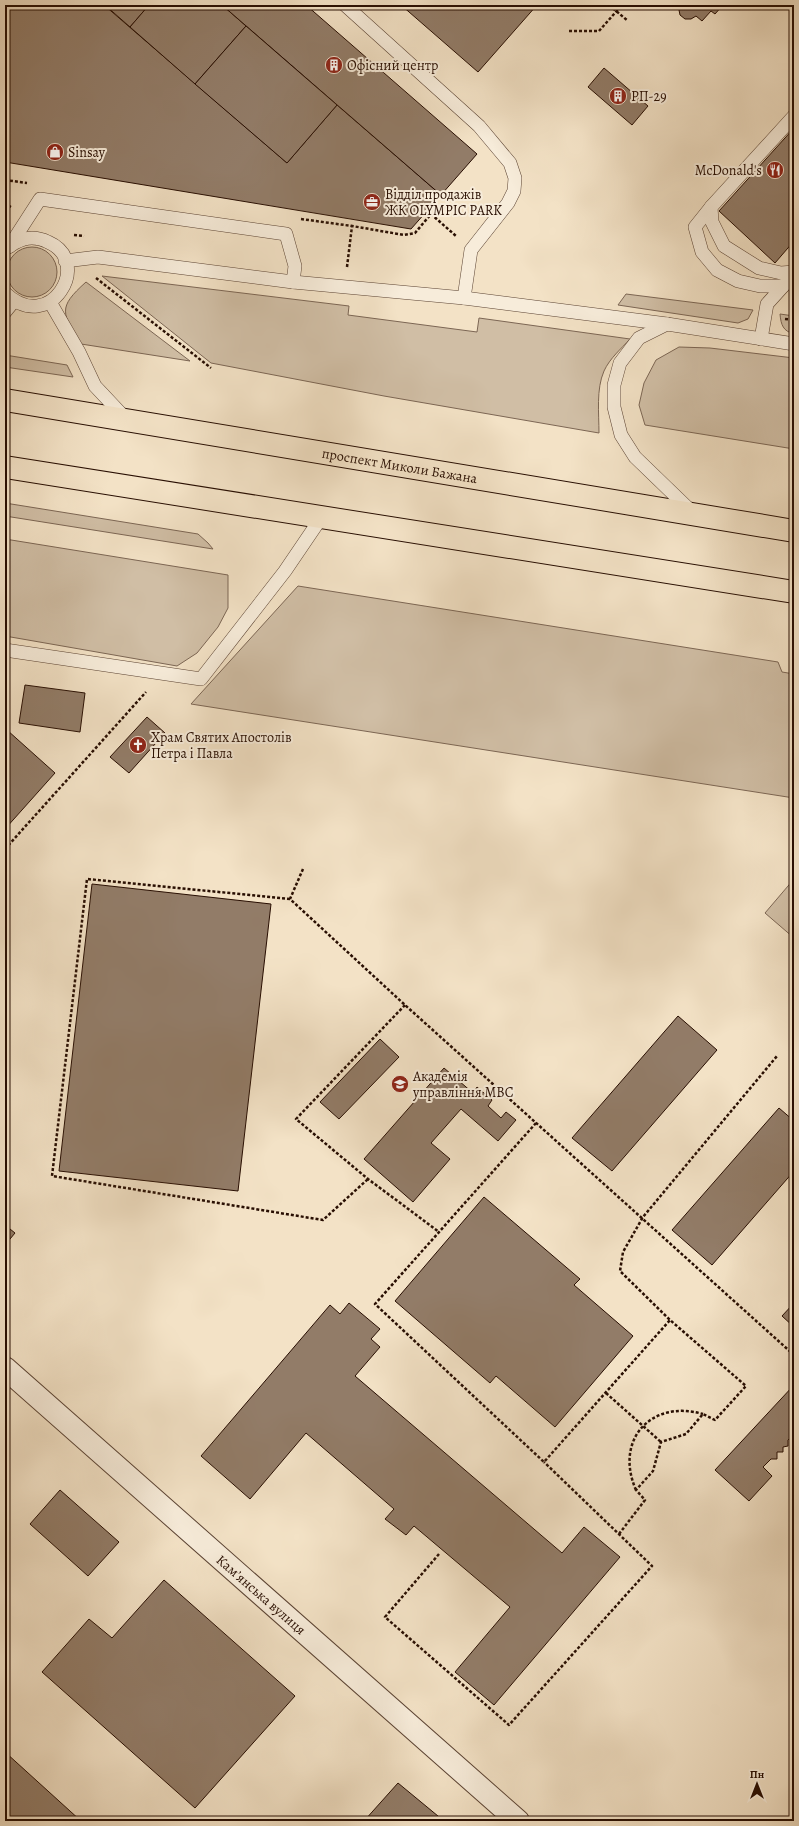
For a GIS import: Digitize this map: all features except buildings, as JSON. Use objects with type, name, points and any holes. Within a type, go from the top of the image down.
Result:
[{"type":"highway","name":"проспект Миколи Бажана","points":[[5,400],[693,513],[794,531]]},
{"type":"highway","points":[[5,467],[794,592]]},
{"type":"street","name":"Камʼянська вулиця","points":[[5,1368],[518,1821]]},
{"type":"lane","points":[[345,5],[479,126],[510,163],[515,178],[514,191],[508,203],[471,250],[464,298]]},
{"type":"lane","points":[[782,286],[760,286],[738,282],[717,270],[702,252],[696,227],[711,207],[794,116]]},
{"type":"lane","points":[[7,250],[40,199],[286,234],[295,266],[293,282]]},
{"type":"lane","points":[[711,207],[712,222],[724,246],[758,268],[780,273],[794,272]]},
{"type":"lane","points":[[5,312],[10,297],[26,306],[38,306],[50,302],[60,294],[65,283],[67,272],[65,261],[60,251],[52,244],[42,239],[25,239],[7,250]]},
{"type":"lane","points":[[65,261],[98,257],[293,282],[464,298],[667,324],[794,344]]},
{"type":"lane","points":[[761,339],[767,304],[794,272]]},
{"type":"lane","points":[[50,302],[79,352],[94,386],[126,420]]},
{"type":"lane","points":[[667,324],[638,338],[620,363],[614,385],[614,407],[621,435],[635,458],[693,513]]},
{"type":"lane","points":[[5,650],[201,679],[285,572],[321,518]]},
{"type":"path","points":[[609,5],[628,21]]},
{"type":"path","points":[[569,31],[600,31],[622,5]]},
{"type":"path","points":[[5,204],[12,207]]},
{"type":"path","points":[[96,278],[211,368]]},
{"type":"path","points":[[5,849],[162,673]]},
{"type":"path","points":[[290,899],[303,869]]},
{"type":"path","points":[[368,1179],[323,1220],[52,1176],[87,879],[290,899],[405,1005],[643,1217],[794,1355]]},
{"type":"path","points":[[405,1005],[296,1119],[368,1179],[439,1232]]},
{"type":"path","points":[[619,1534],[645,1500],[636,1490],[630,1478],[628,1464],[630,1450],[635,1437],[644,1426],[654,1418],[665,1413],[678,1410],[703,1414],[715,1420],[746,1386],[670,1320],[620,1272],[624,1252],[643,1217],[777,1056]]},
{"type":"path","points":[[439,1554],[385,1617],[509,1725],[652,1566],[544,1462],[375,1304],[536,1123]]},
{"type":"path","points":[[544,1462],[670,1320]]},
{"type":"path","points":[[606,1393],[661,1442]]},
{"type":"path","points":[[661,1442],[686,1434],[703,1414]]},
{"type":"path","points":[[636,1490],[653,1471],[661,1442]]},
{"type":"shaded area","points":[[32,247],[42,249],[50,254],[55,262],[57,272],[55,282],[50,290],[42,295],[32,297],[22,295],[14,290],[9,282],[7,272],[9,262],[14,254],[22,249]]},
{"type":"shaded area","points":[[102,276],[349,306],[348,315],[477,332],[479,318],[630,339],[609,362],[601,378],[598,402],[599,433],[384,396],[211,363]]},
{"type":"shaded area","points":[[86,282],[190,361],[81,344],[70,325],[66,311],[70,298]]},
{"type":"shaded area","points":[[626,294],[753,310],[748,319],[738,323],[618,305]]},
{"type":"shaded area","points":[[780,314],[794,316],[794,334],[787,331],[783,327]]},
{"type":"shaded area","points":[[679,347],[710,348],[794,358],[794,449],[645,425],[639,405],[644,383],[656,360]]},
{"type":"shaded area","points":[[5,355],[67,365],[73,377],[5,367]]},
{"type":"shaded area","points":[[5,503],[198,534],[213,549],[5,516]]},
{"type":"shaded area","points":[[5,539],[228,575],[228,608],[218,627],[197,653],[177,666],[5,636]]},
{"type":"shaded area","points":[[298,586],[778,662],[782,672],[794,674],[794,798],[191,704]]},
{"type":"shaded area","points":[[794,879],[794,938],[765,913]]},
{"type":"place","name":"Офісний центр","points":[[334,65]]},
{"type":"place","name":"РП-29","points":[[618,96]]},
{"type":"place","name":"Sinsay","points":[[55,152]]},
{"type":"place","name":"McDonald's","points":[[775,170]]},
{"type":"place","name":"Відділ продажів ЖК OLYMPIC PARK","points":[[372,202]]},
{"type":"place","name":"Храм Святих Апостолів Петра і Павла","points":[[138,745]]},
{"type":"place","name":"Академія управління МВС","points":[[400,1084]]}]
